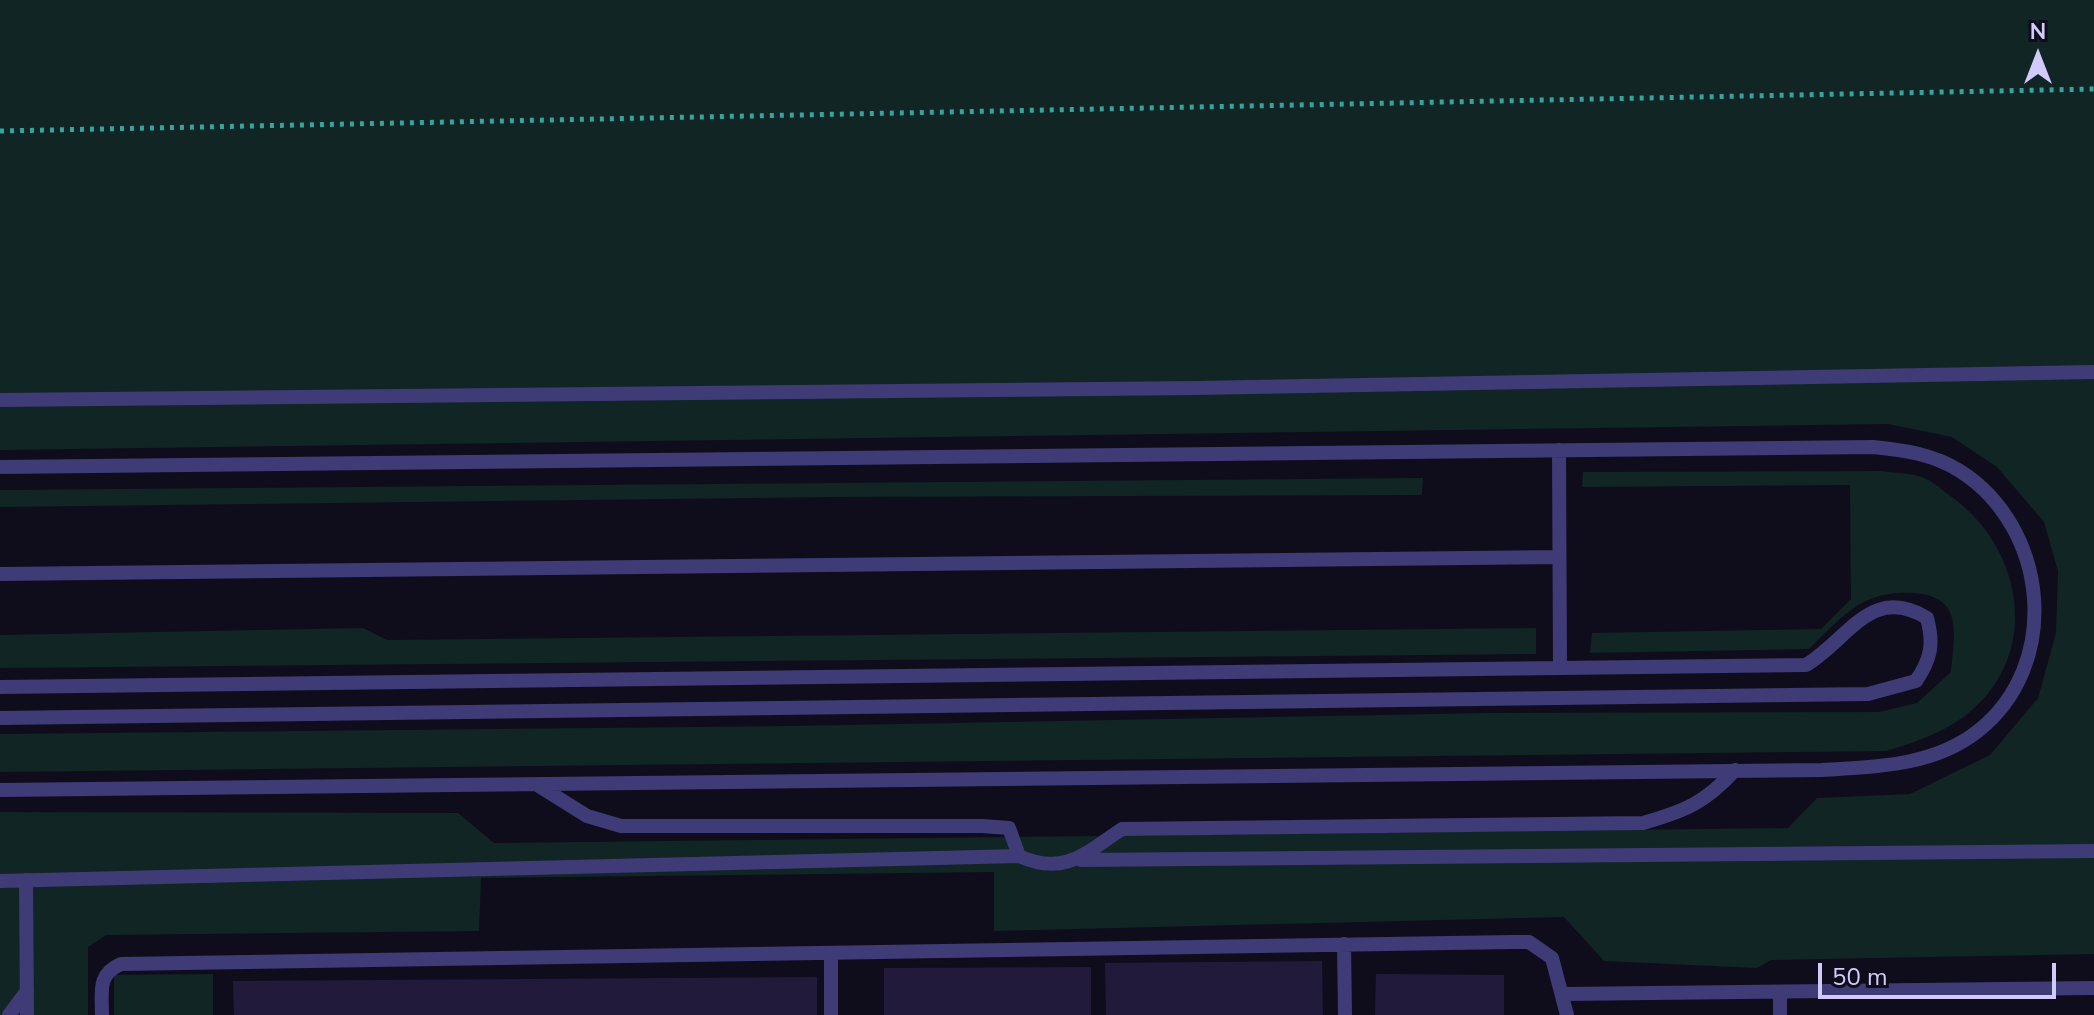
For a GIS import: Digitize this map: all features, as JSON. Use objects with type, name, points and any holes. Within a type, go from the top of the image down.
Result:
[{"type":"lane","points":[[0,400],[1211,388],[2094,372]]},
{"type":"lane","points":[[0,467],[1873,447],[1916,451],[1960,471],[1995,500],[2020,537],[2033,581],[2035,621],[2027,663],[2009,699],[1978,731],[1938,754],[1889,766],[0,790]]},
{"type":"lane","points":[[1559,450],[1560,668]]},
{"type":"lane","points":[[0,574],[1559,557]]},
{"type":"lane","points":[[0,687],[1806,665],[1826,653],[1866,614],[1887,606],[1910,607],[1927,618],[1932,639],[1929,662],[1916,681],[1868,694],[0,718]]},
{"type":"lane","points":[[1081,860],[1122,829],[1643,823],[1685,811],[1711,796],[1735,770]]},
{"type":"lane","points":[[536,785],[587,816],[621,826],[1009,828],[1019,856]]},
{"type":"lane","points":[[0,881],[1019,856],[1030,861],[2094,851]]},
{"type":"lane","points":[[26,880],[27,1015]]},
{"type":"lane","points":[[102,1015],[102,977],[107,970],[121,964],[1529,942],[1552,958],[1564,994],[1567,1015]]},
{"type":"lane","points":[[1344,944],[1345,1015]]},
{"type":"lane","points":[[831,953],[831,1015]]},
{"type":"lane","points":[[1564,994],[2094,988]]},
{"type":"lane","points":[[9,1015],[27,991]]},
{"type":"lane","points":[[1780,992],[1780,1015]]},
{"type":"path","points":[[0,131],[2094,89]]},
{"type":"green space","points":[[0,0],[2094,0],[2094,954],[1771,960],[1757,968],[1604,961],[1564,917],[994,931],[994,872],[481,878],[479,931],[106,935],[88,947],[88,1015],[0,1015],[0,812],[458,813],[494,843],[1788,828],[1817,798],[1910,794],[1990,755],[2038,698],[2056,633],[2058,571],[2044,522],[1997,467],[1952,437],[1888,424],[0,450]]},
{"type":"green space","points":[[1882,471],[1927,479],[1971,514],[1990,536],[2004,561],[2012,588],[2015,616],[2012,644],[2003,671],[1976,707],[1940,731],[1886,751],[0,772],[0,734],[793,726],[1486,713],[1879,712],[1917,703],[1951,672],[1954,630],[1948,609],[1941,601],[1913,593],[1880,596],[1843,616],[1809,649],[1590,653],[1592,633],[1821,629],[1851,599],[1850,485],[1582,487],[1583,472]]},
{"type":"green space","points":[[1423,478],[1422,495],[833,497],[0,507],[0,490]]},
{"type":"green space","points":[[363,628],[387,640],[1536,628],[1536,654],[0,668],[0,635]]},
{"type":"green space","points":[[213,974],[213,1015],[114,1015],[114,975]]},
{"type":"building","points":[[1322,961],[1323,1015],[1106,1015],[1105,963]]},
{"type":"building","points":[[1091,967],[1091,1015],[884,1015],[884,968]]},
{"type":"building","points":[[1376,974],[1504,975],[1504,1015],[1375,1015]]},
{"type":"building","points":[[817,977],[817,1015],[234,1015],[233,981]]}]
